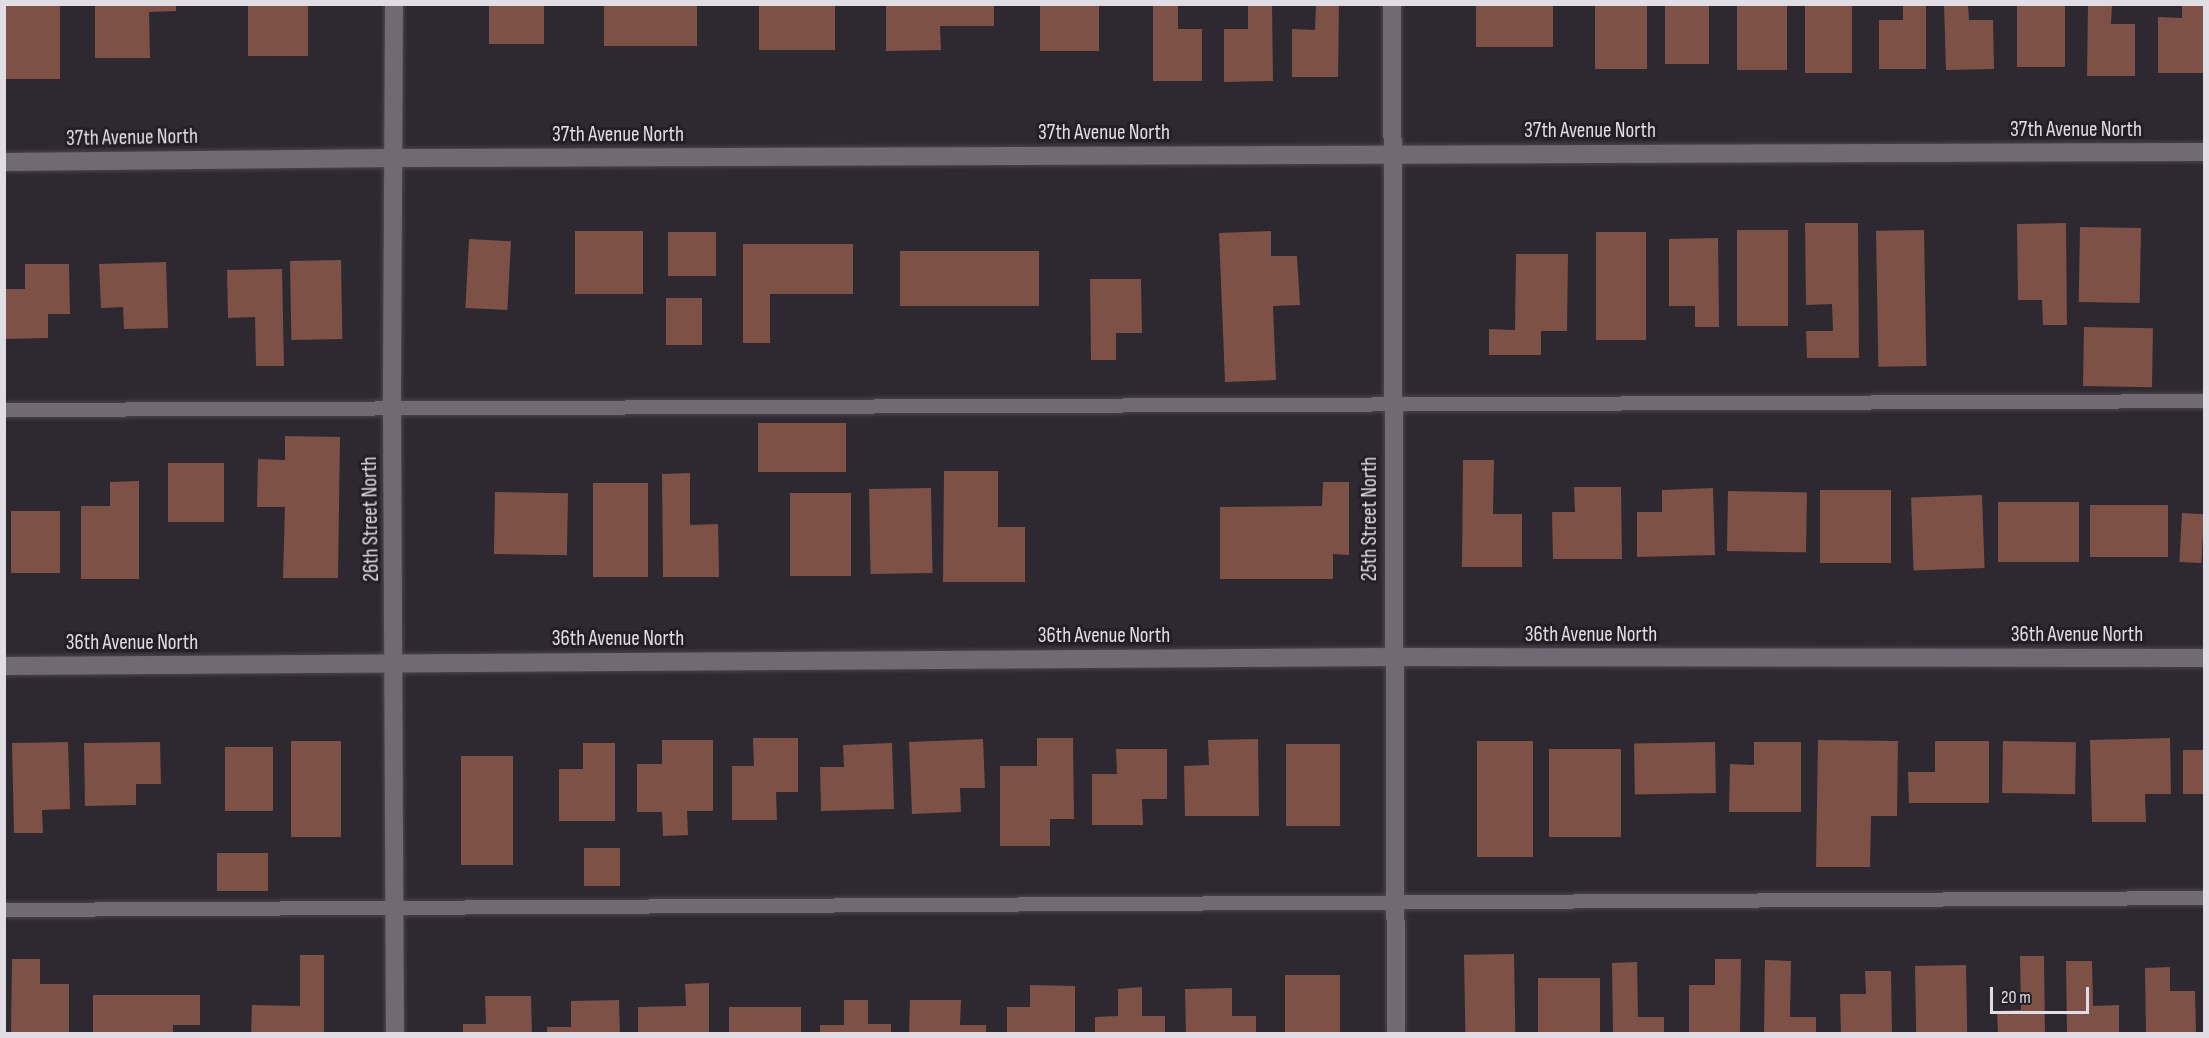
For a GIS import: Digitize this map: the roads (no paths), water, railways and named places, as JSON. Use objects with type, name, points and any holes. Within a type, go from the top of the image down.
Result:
[{"type":"street","name":"26th Street North","points":[[394,4],[392,408],[395,1034]]},
{"type":"street","name":"25th Street North","points":[[1392,4],[1396,1034]]},
{"type":"street","name":"37th Avenue North","points":[[4,162],[395,158],[2205,152]]},
{"type":"street","name":"36th Avenue North","points":[[4,666],[1393,657],[2205,658]]},
{"type":"lane","points":[[4,410],[1392,402],[2205,401]]},
{"type":"lane","points":[[4,910],[396,910],[2205,898]]}]
